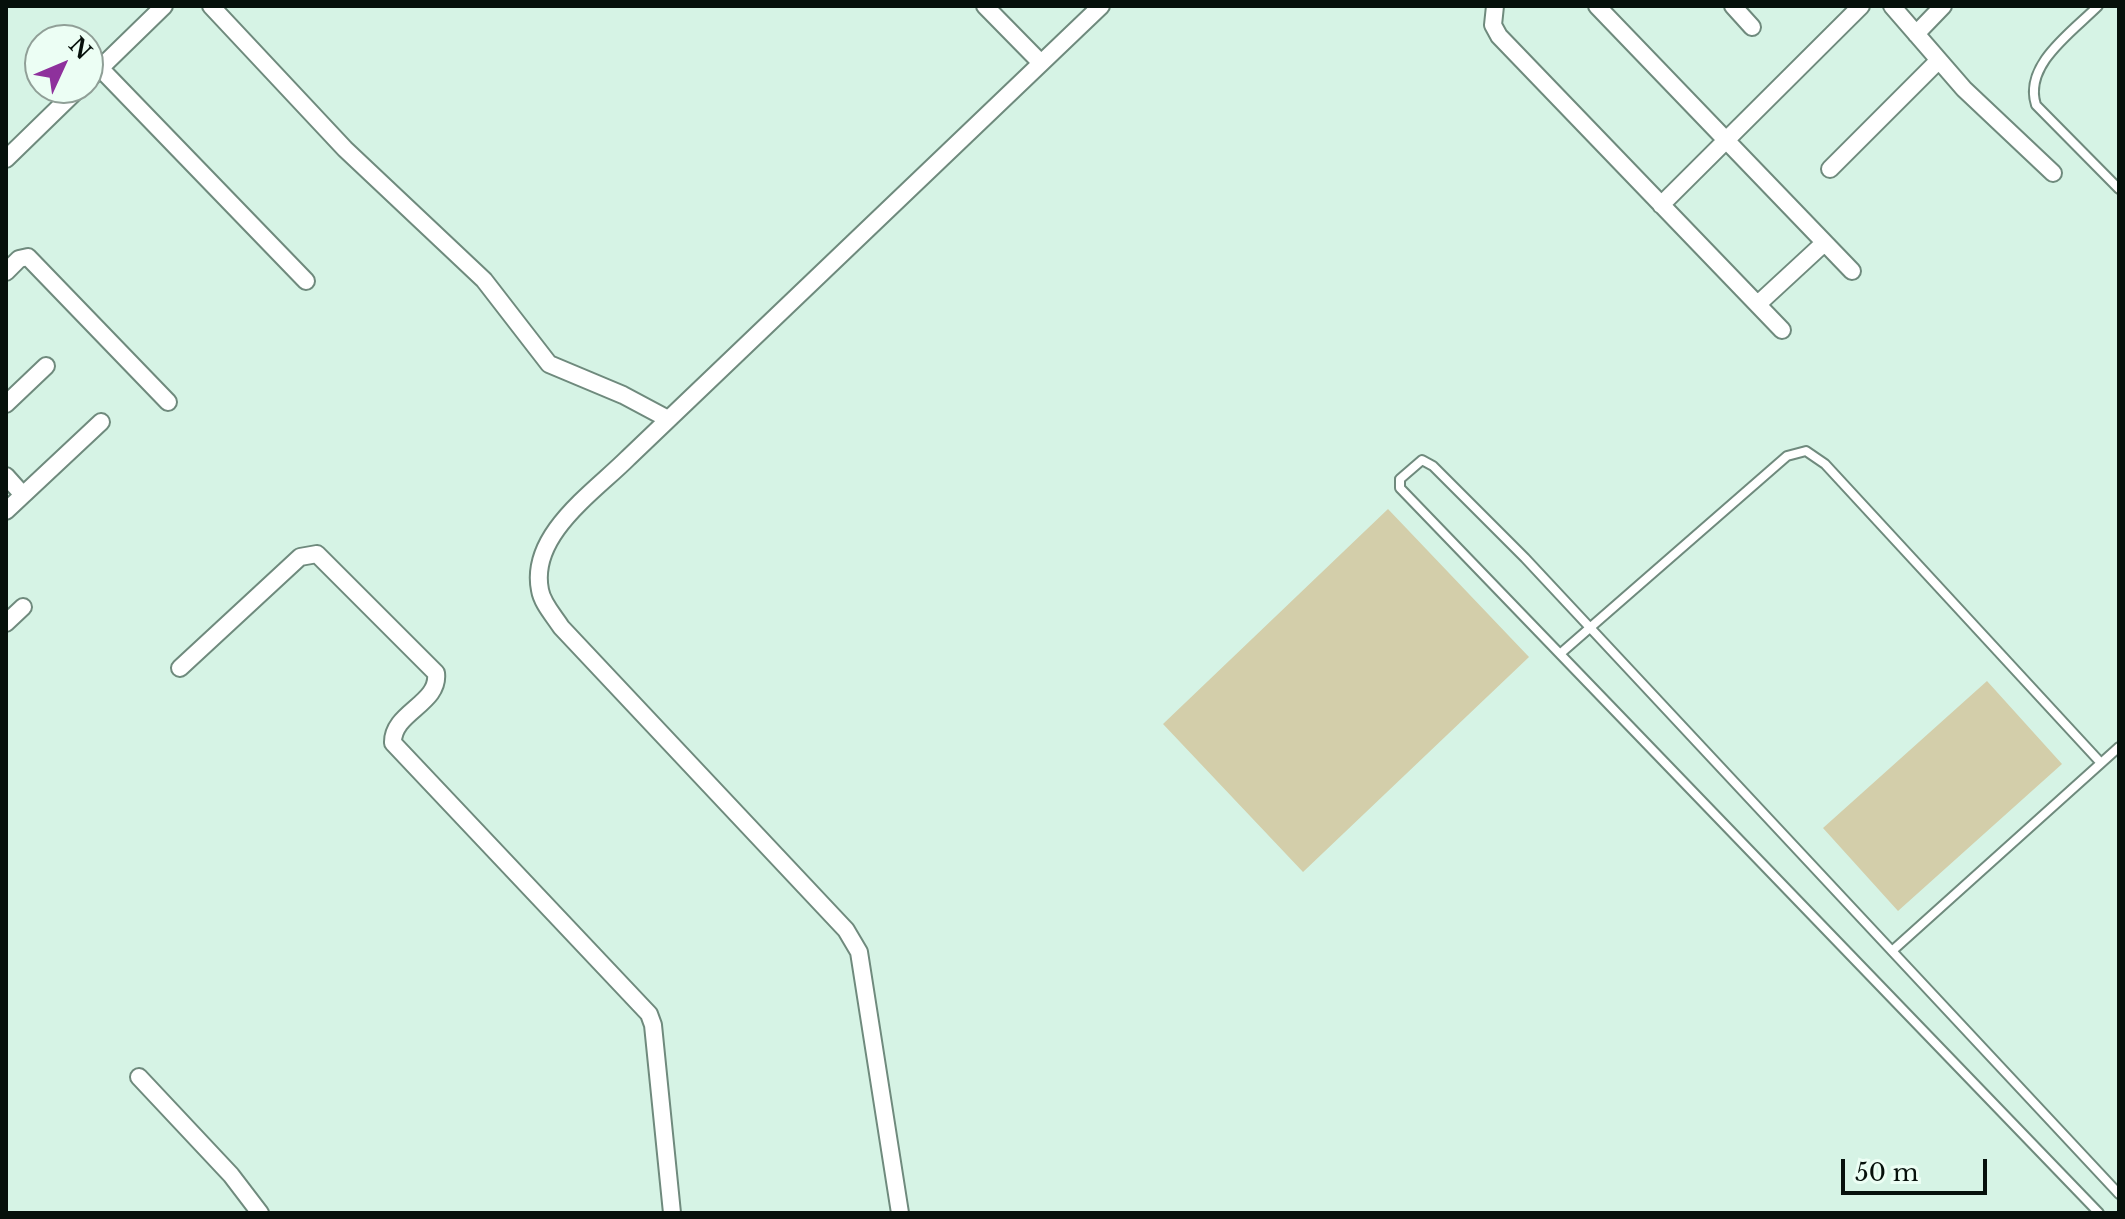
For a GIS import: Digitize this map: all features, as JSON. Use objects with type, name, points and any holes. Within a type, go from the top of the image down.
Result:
[{"type":"street","points":[[104,64],[164,6]]},
{"type":"street","points":[[211,6],[345,149],[476,272],[549,364],[623,395],[668,419]]},
{"type":"street","points":[[985,6],[1041,63]]},
{"type":"street","points":[[900,1213],[859,952],[846,930],[602,675],[561,627],[540,593],[538,565],[556,531],[668,419],[1101,6]]},
{"type":"street","points":[[1495,6],[1493,25],[1499,36],[1782,330]]},
{"type":"street","points":[[1597,6],[1852,271]]},
{"type":"street","points":[[1733,6],[1752,27]]},
{"type":"street","points":[[1661,205],[1861,6]]},
{"type":"street","points":[[1892,6],[1938,61],[2053,173]]},
{"type":"street","points":[[1916,34],[1943,6]]},
{"type":"street","points":[[1830,169],[1938,61]]},
{"type":"street","points":[[104,84],[306,281]]},
{"type":"street","points":[[6,159],[63,104]]},
{"type":"street","points":[[1758,304],[1823,244]]},
{"type":"street","points":[[6,272],[23,256],[28,257],[168,402]]},
{"type":"street","points":[[6,404],[46,366]]},
{"type":"street","points":[[6,511],[101,422]]},
{"type":"street","points":[[6,476],[23,495]]},
{"type":"street","points":[[180,668],[300,557],[310,553],[317,554],[436,673],[437,684],[400,723],[393,733],[393,743],[649,1014],[653,1025],[672,1213]]},
{"type":"street","points":[[6,623],[23,607]]},
{"type":"street","points":[[139,1077],[231,1175],[260,1213]]},
{"type":"lane","points":[[2098,6],[2035,74],[2032,92],[2036,105],[2119,189]]},
{"type":"lane","points":[[1561,653],[1787,456],[1806,451],[1825,464],[2101,763]]},
{"type":"lane","points":[[2099,1213],[1400,488],[1400,479],[1422,460],[1433,466],[1590,628],[2119,1194]]},
{"type":"lane","points":[[1892,951],[2119,747]]},
{"type":"shaded area","points":[[1388,509],[1529,657],[1303,872],[1163,724]]},
{"type":"shaded area","points":[[1987,681],[2062,764],[1898,911],[1823,828]]}]
